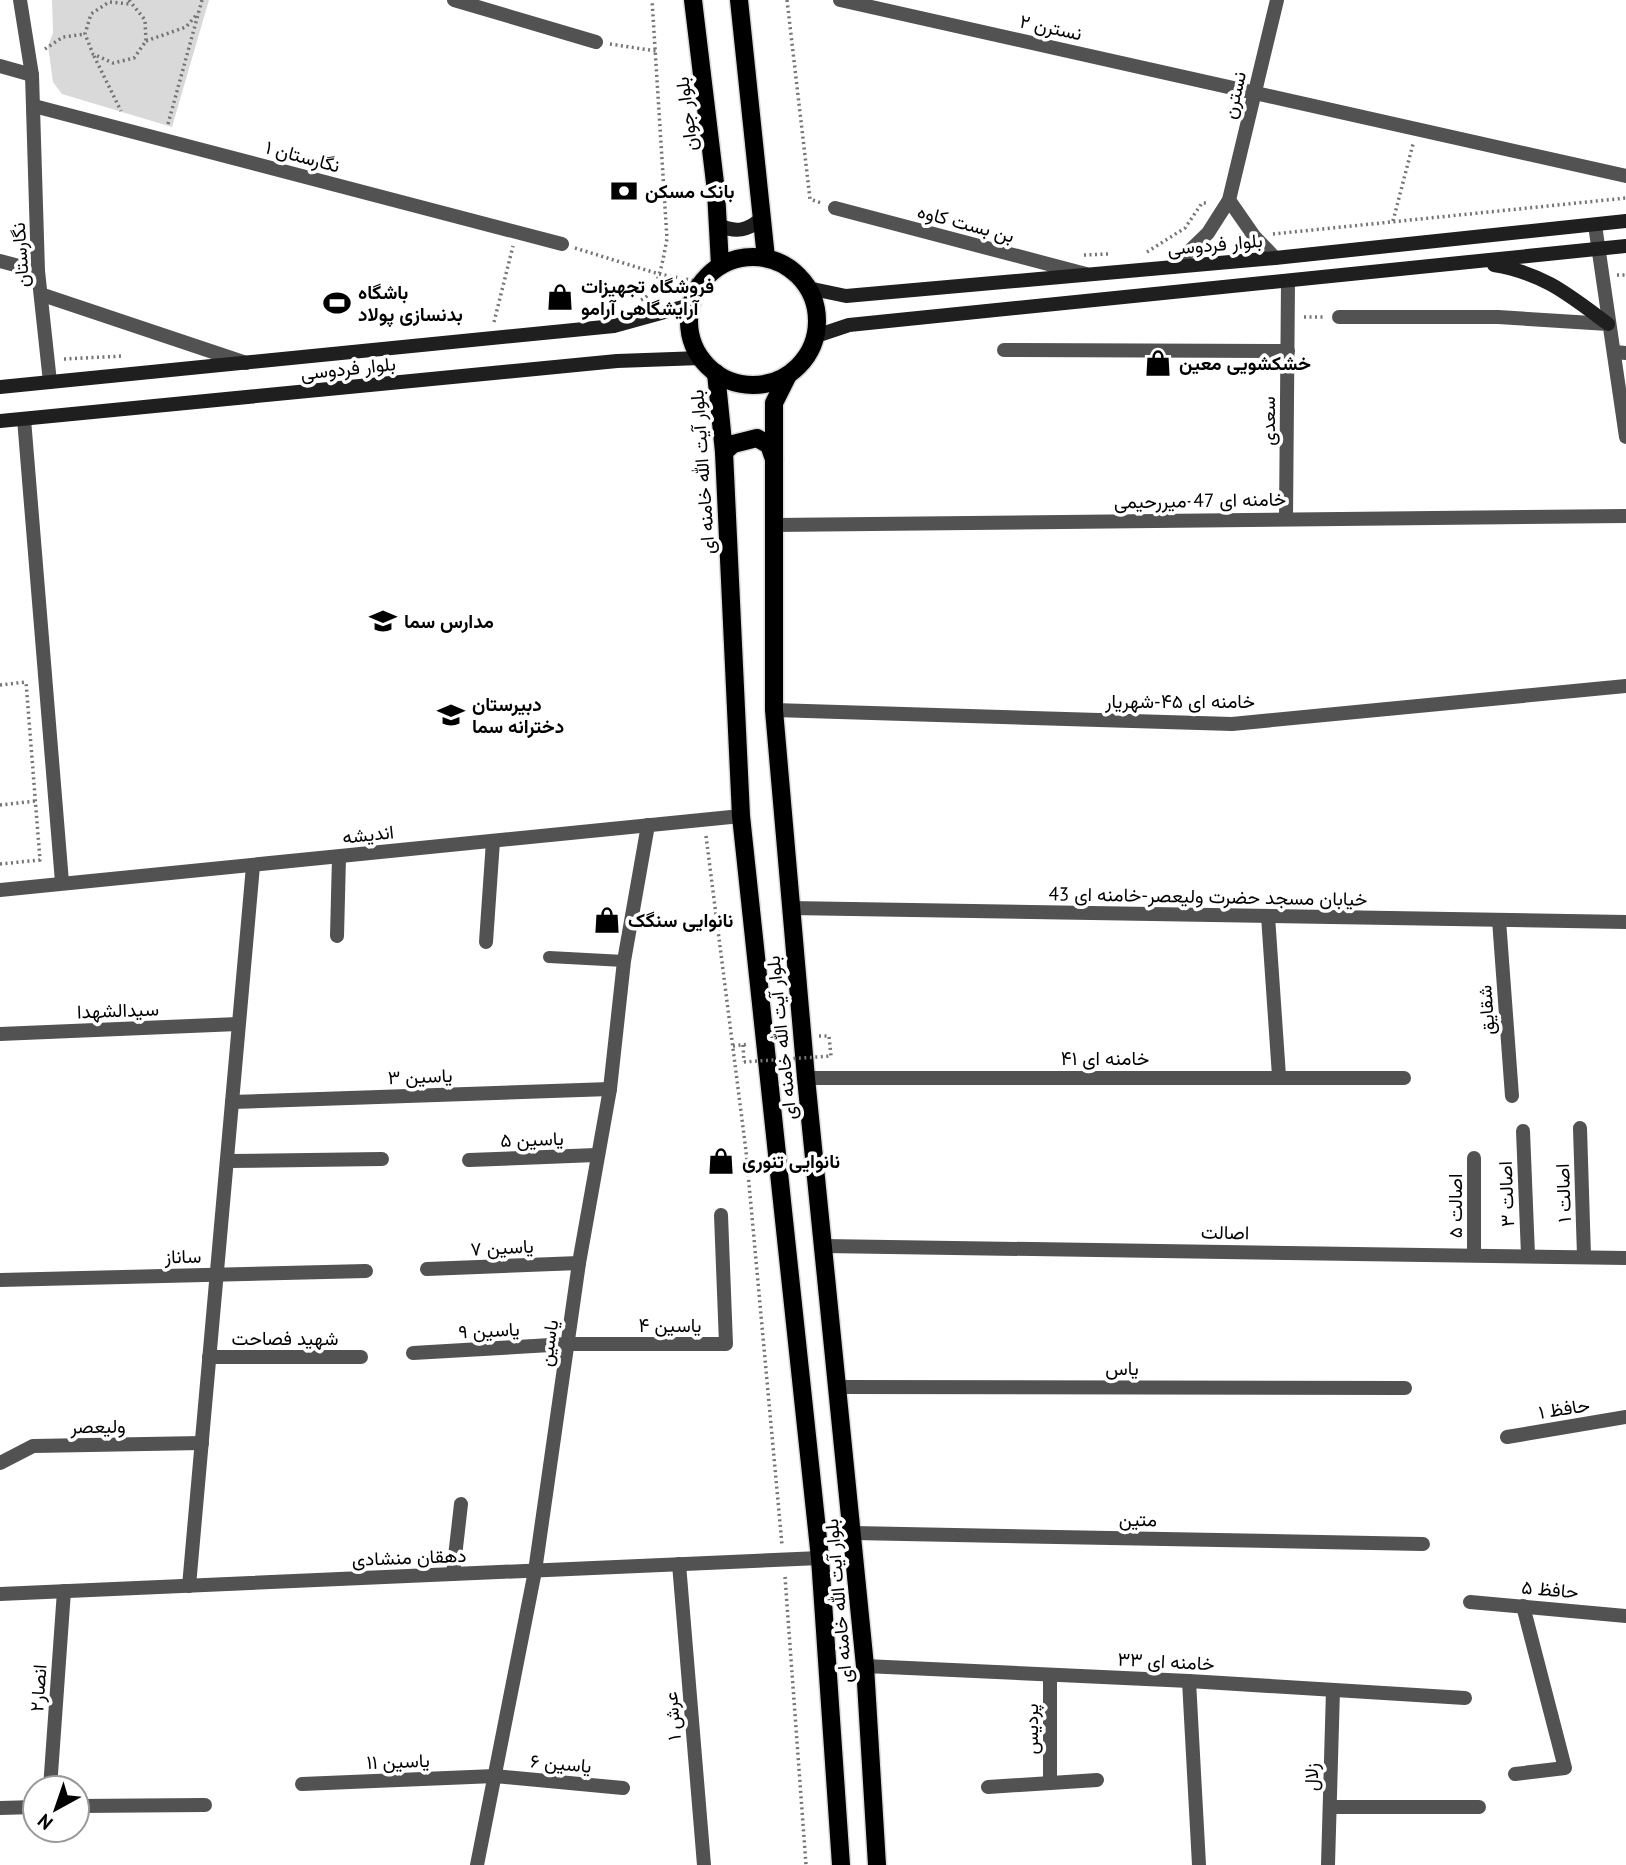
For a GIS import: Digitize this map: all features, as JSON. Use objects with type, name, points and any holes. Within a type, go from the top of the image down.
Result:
[{"type":"main road","name":"بلوار جوان","points":[[693,0],[720,265]]},
{"type":"main road","points":[[739,0],[766,258]]},
{"type":"main road","points":[[718,225],[742,231],[762,218]]},
{"type":"main road","name":"بلوار فردوسی","points":[[808,288],[846,296],[1275,258],[1626,221]]},
{"type":"main road","points":[[816,336],[849,325],[1626,246]]},
{"type":"main road","points":[[742,257],[766,258],[794,271],[808,288],[817,311],[816,336],[806,358],[788,375],[776,381],[739,384],[716,373],[701,358],[689,327],[690,305],[701,282],[720,265],[742,257]]},
{"type":"main road","points":[[1475,262],[1524,270],[1549,281],[1608,324]]},
{"type":"main road","name":"بلوار فردوسی","points":[[0,387],[614,326],[690,305]]},
{"type":"main road","name":"بلوار فردوسی","points":[[0,421],[617,361],[701,358]]},
{"type":"main road","name":"بلوار آیت الله خامنه ای","points":[[716,373],[724,452],[741,816],[820,1559],[841,1865]]},
{"type":"main road","name":"بلوار آیت الله خامنه ای","points":[[788,375],[774,403],[774,710],[806,1079],[865,1666],[877,1865]]},
{"type":"main road","points":[[724,452],[733,444],[757,438],[769,445],[774,459]]},
{"type":"street","name":"نگارستان","points":[[20,0],[32,75],[38,271],[43,295],[50,382]]},
{"type":"street","points":[[454,0],[596,42]]},
{"type":"street","name":"نسترن ۲","points":[[840,0],[1626,176]]},
{"type":"street","name":"نسترن","points":[[1173,267],[1208,233],[1229,200],[1277,0]]},
{"type":"street","points":[[0,66],[32,75]]},
{"type":"street","name":"نگارستان ۱","points":[[34,106],[562,244]]},
{"type":"street","points":[[1229,200],[1254,236],[1275,258]]},
{"type":"street","name":"بن بست کاوه","points":[[835,208],[1087,275]]},
{"type":"street","points":[[1595,225],[1608,324],[1621,353],[1626,437]]},
{"type":"street","points":[[0,261],[38,271]]},
{"type":"street","name":"سعدی","points":[[1286,518],[1288,282]]},
{"type":"street","points":[[43,295],[246,363]]},
{"type":"street","points":[[1339,317],[1497,317],[1608,324]]},
{"type":"street","points":[[1004,350],[1288,351]]},
{"type":"street","points":[[23,419],[62,882]]},
{"type":"street","name":"خامنه ای 47-میررحیمی","points":[[774,525],[1626,516]]},
{"type":"street","name":"خامنه ای ۴۵-شهریار","points":[[774,710],[1232,724],[1626,686]]},
{"type":"street","name":"اندیشه","points":[[0,890],[741,816]]},
{"type":"street","name":"یاسین","points":[[477,1865],[535,1571],[579,1262],[610,1088],[624,961],[648,825]]},
{"type":"street","points":[[486,942],[493,841]]},
{"type":"street","points":[[337,936],[339,857]]},
{"type":"street","points":[[189,1586],[253,866]]},
{"type":"street","name":"خیابان مسجد حضرت ولیعصر-خامنه ای 43","points":[[790,908],[1626,922]]},
{"type":"street","points":[[1268,916],[1279,1076]]},
{"type":"street","name":"شقایق","points":[[1499,920],[1512,1096]]},
{"type":"street","name":"سیدالشهدا","points":[[0,1034],[239,1024]]},
{"type":"street","name":"خامنه ای ۴۱","points":[[806,1079],[1279,1076],[1404,1078]]},
{"type":"street","name":"یاسین ۳","points":[[232,1102],[610,1088]]},
{"type":"street","name":"اصالت ۱","points":[[1580,1128],[1584,1256]]},
{"type":"street","name":"اصالت ۳","points":[[1523,1131],[1528,1255]]},
{"type":"street","name":"یاسین ۵","points":[[469,1160],[596,1155]]},
{"type":"street","name":"اصالت ۵","points":[[1474,1158],[1475,1254]]},
{"type":"street","points":[[227,1161],[382,1159]]},
{"type":"street","name":"یاسین ۴","points":[[568,1344],[726,1345],[721,1215]]},
{"type":"street","name":"اصالت","points":[[824,1246],[1626,1258]]},
{"type":"street","name":"یاسین ۷","points":[[427,1269],[579,1262]]},
{"type":"street","name":"ساناز","points":[[0,1280],[366,1271]]},
{"type":"street","name":"یاسین ۹","points":[[413,1353],[568,1344]]},
{"type":"street","name":"شهید فصاحت","points":[[209,1357],[361,1357]]},
{"type":"street","name":"یاس","points":[[839,1387],[1405,1388]]},
{"type":"street","name":"حافظ ۱","points":[[1507,1437],[1626,1418]]},
{"type":"street","name":"ولیعصر","points":[[0,1463],[33,1446],[202,1443]]},
{"type":"street","points":[[453,1574],[461,1504]]},
{"type":"street","name":"متین","points":[[853,1533],[1423,1545]]},
{"type":"street","name":"دهقان منشادی","points":[[0,1594],[820,1559]]},
{"type":"street","name":"عرش ۱","points":[[679,1564],[704,1865]]},
{"type":"street","name":"انصار۲","points":[[51,1774],[64,1591]]},
{"type":"street","name":"حافظ ۵","points":[[1470,1602],[1626,1616]]},
{"type":"street","points":[[1515,1774],[1565,1768],[1523,1606]]},
{"type":"street","name":"خامنه ای ۳۳","points":[[865,1666],[1189,1681],[1465,1698]]},
{"type":"street","name":"پردیس","points":[[1050,1783],[1051,1675]]},
{"type":"street","points":[[1189,1681],[1199,1865]]},
{"type":"street","name":"زلال","points":[[1328,1865],[1333,1690]]},
{"type":"street","name":"یاسین ۱۱","points":[[302,1784],[495,1776]]},
{"type":"street","name":"یاسین ۶","points":[[495,1776],[624,1788]]},
{"type":"street","points":[[988,1787],[1097,1780]]},
{"type":"street","points":[[91,1806],[205,1805]]},
{"type":"street","points":[[0,1808],[21,1807]]},
{"type":"street","points":[[1330,1807],[1479,1807]]},
{"type":"lane","points":[[549,957],[624,961]]},
{"type":"path","points":[[164,140],[202,0]]},
{"type":"path","points":[[652,0],[667,239],[659,274]]},
{"type":"path","points":[[786,0],[810,199],[835,208]]},
{"type":"path","points":[[134,132],[111,94],[85,34],[91,13],[109,2],[130,2],[145,20],[146,41]]},
{"type":"path","points":[[93,54],[113,63],[134,58],[146,41],[186,27],[200,10]]},
{"type":"path","points":[[32,75],[41,52],[63,37],[85,34]]},
{"type":"path","points":[[596,42],[656,51]]},
{"type":"path","points":[[1393,222],[1417,128]]},
{"type":"path","points":[[1254,236],[1626,198]]},
{"type":"path","points":[[1146,252],[1185,228],[1202,203],[1229,200]]},
{"type":"path","points":[[494,322],[517,232]]},
{"type":"path","points":[[562,244],[659,274],[701,282]]},
{"type":"path","points":[[1080,256],[1120,253]]},
{"type":"path","points":[[1288,317],[1339,317]]},
{"type":"path","points":[[0,685],[45,679]]},
{"type":"path","points":[[0,864],[40,860],[26,682]]},
{"type":"path","points":[[0,805],[55,798]]},
{"type":"path","points":[[704,820],[746,1151],[783,1560],[806,1865]]},
{"type":"path","points":[[743,1045],[744,1062],[831,1056],[829,1036]]},
{"type":"shaded area","points":[[52,0],[209,0],[172,127],[62,94],[53,82],[48,46],[53,33]]},
{"type":"place","name":"بانک مسکن","points":[[624,191]]},
{"type":"place","name":"فروشگاه تجهیزات آرایشگاهی آرامو","points":[[560,297]]},
{"type":"place","name":"باشگاه بدنسازی پولاد","points":[[337,303]]},
{"type":"place","name":"خشکشویی معین","points":[[1158,363]]},
{"type":"place","name":"مدارس سما","points":[[383,621]]},
{"type":"place","name":"دبیرستان دخترانه سما","points":[[451,715]]},
{"type":"place","name":"نانوایی سنگک","points":[[607,920]]},
{"type":"place","name":"نانوایی تنوری","points":[[721,1161]]}]
